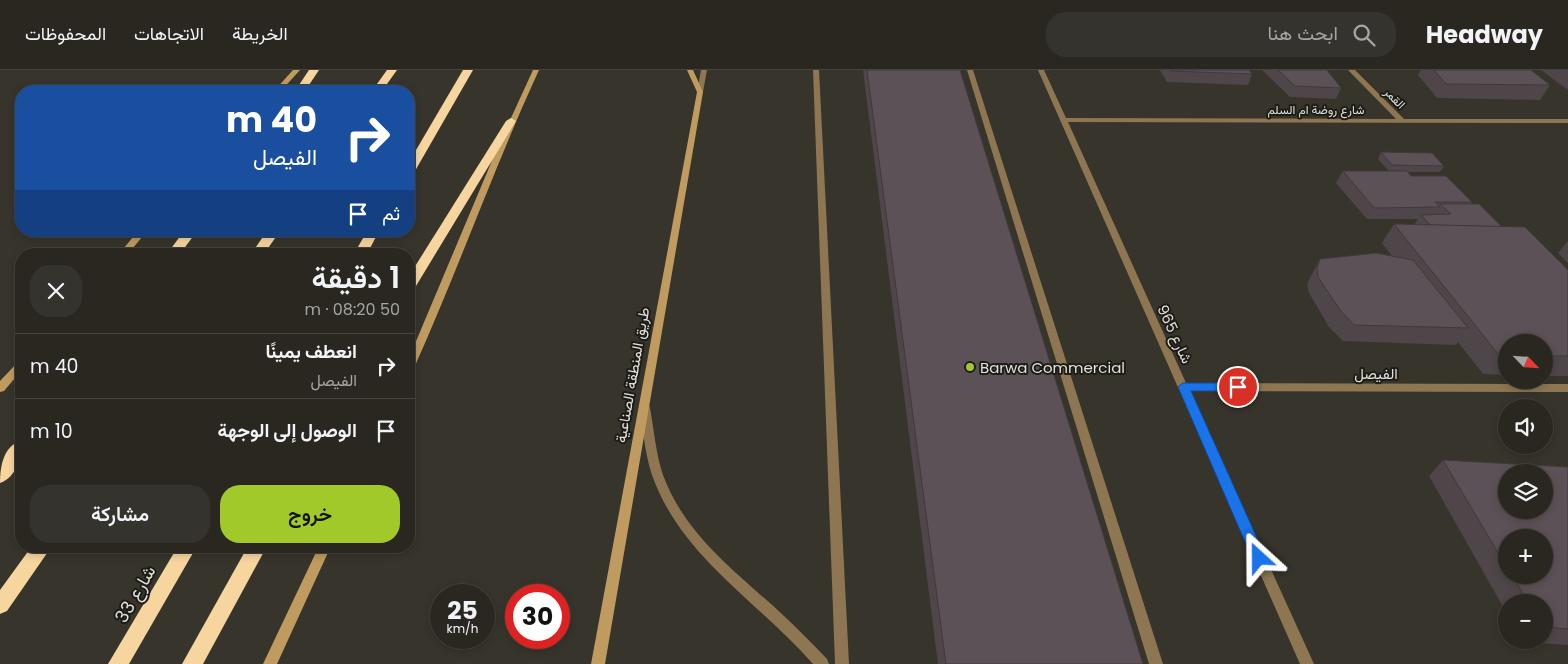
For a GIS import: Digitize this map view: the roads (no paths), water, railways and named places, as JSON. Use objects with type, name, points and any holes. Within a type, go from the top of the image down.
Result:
[{"type":"highway","points":[[304,85],[314,70]]},
{"type":"highway","points":[[381,85],[392,70]]},
{"type":"highway","points":[[415,161],[468,70]]},
{"type":"highway","points":[[415,276],[511,121]]},
{"type":"highway","points":[[178,248],[186,237]]},
{"type":"highway","points":[[262,248],[270,237]]},
{"type":"highway","points":[[363,248],[370,237]]},
{"type":"highway","points":[[0,476],[15,456]]},
{"type":"highway","points":[[0,605],[38,553]]},
{"type":"highway","name":"شارع 33","points":[[118,664],[184,553]]},
{"type":"highway","points":[[192,664],[254,553]]},
{"type":"street","points":[[283,85],[297,70]]},
{"type":"street","points":[[415,355],[441,299],[511,121],[536,70]]},
{"type":"street","points":[[690,70],[700,92]]},
{"type":"street","points":[[700,92],[704,70]]},
{"type":"street","points":[[816,70],[842,664]]},
{"type":"street","points":[[970,70],[1156,664]]},
{"type":"street","name":"شارع 965","points":[[1041,70],[1308,664]]},
{"type":"street","name":"القمر","points":[[1351,70],[1402,121]]},
{"type":"street","name":"طريق المنطقة الصناعية","points":[[598,664],[700,92]]},
{"type":"street","name":"شارع روضة ام السلم","points":[[1064,120],[1568,121]]},
{"type":"street","points":[[128,248],[138,237]]},
{"type":"street","points":[[0,388],[15,372]]},
{"type":"street","name":"الفيصل","points":[[1183,387],[1568,388]]},
{"type":"street","points":[[644,402],[658,475],[676,514],[717,566],[798,638],[822,664]]},
{"type":"street","points":[[270,664],[322,553]]},
{"type":"place","name":"Barwa Commercial","points":[[970,367]]}]
